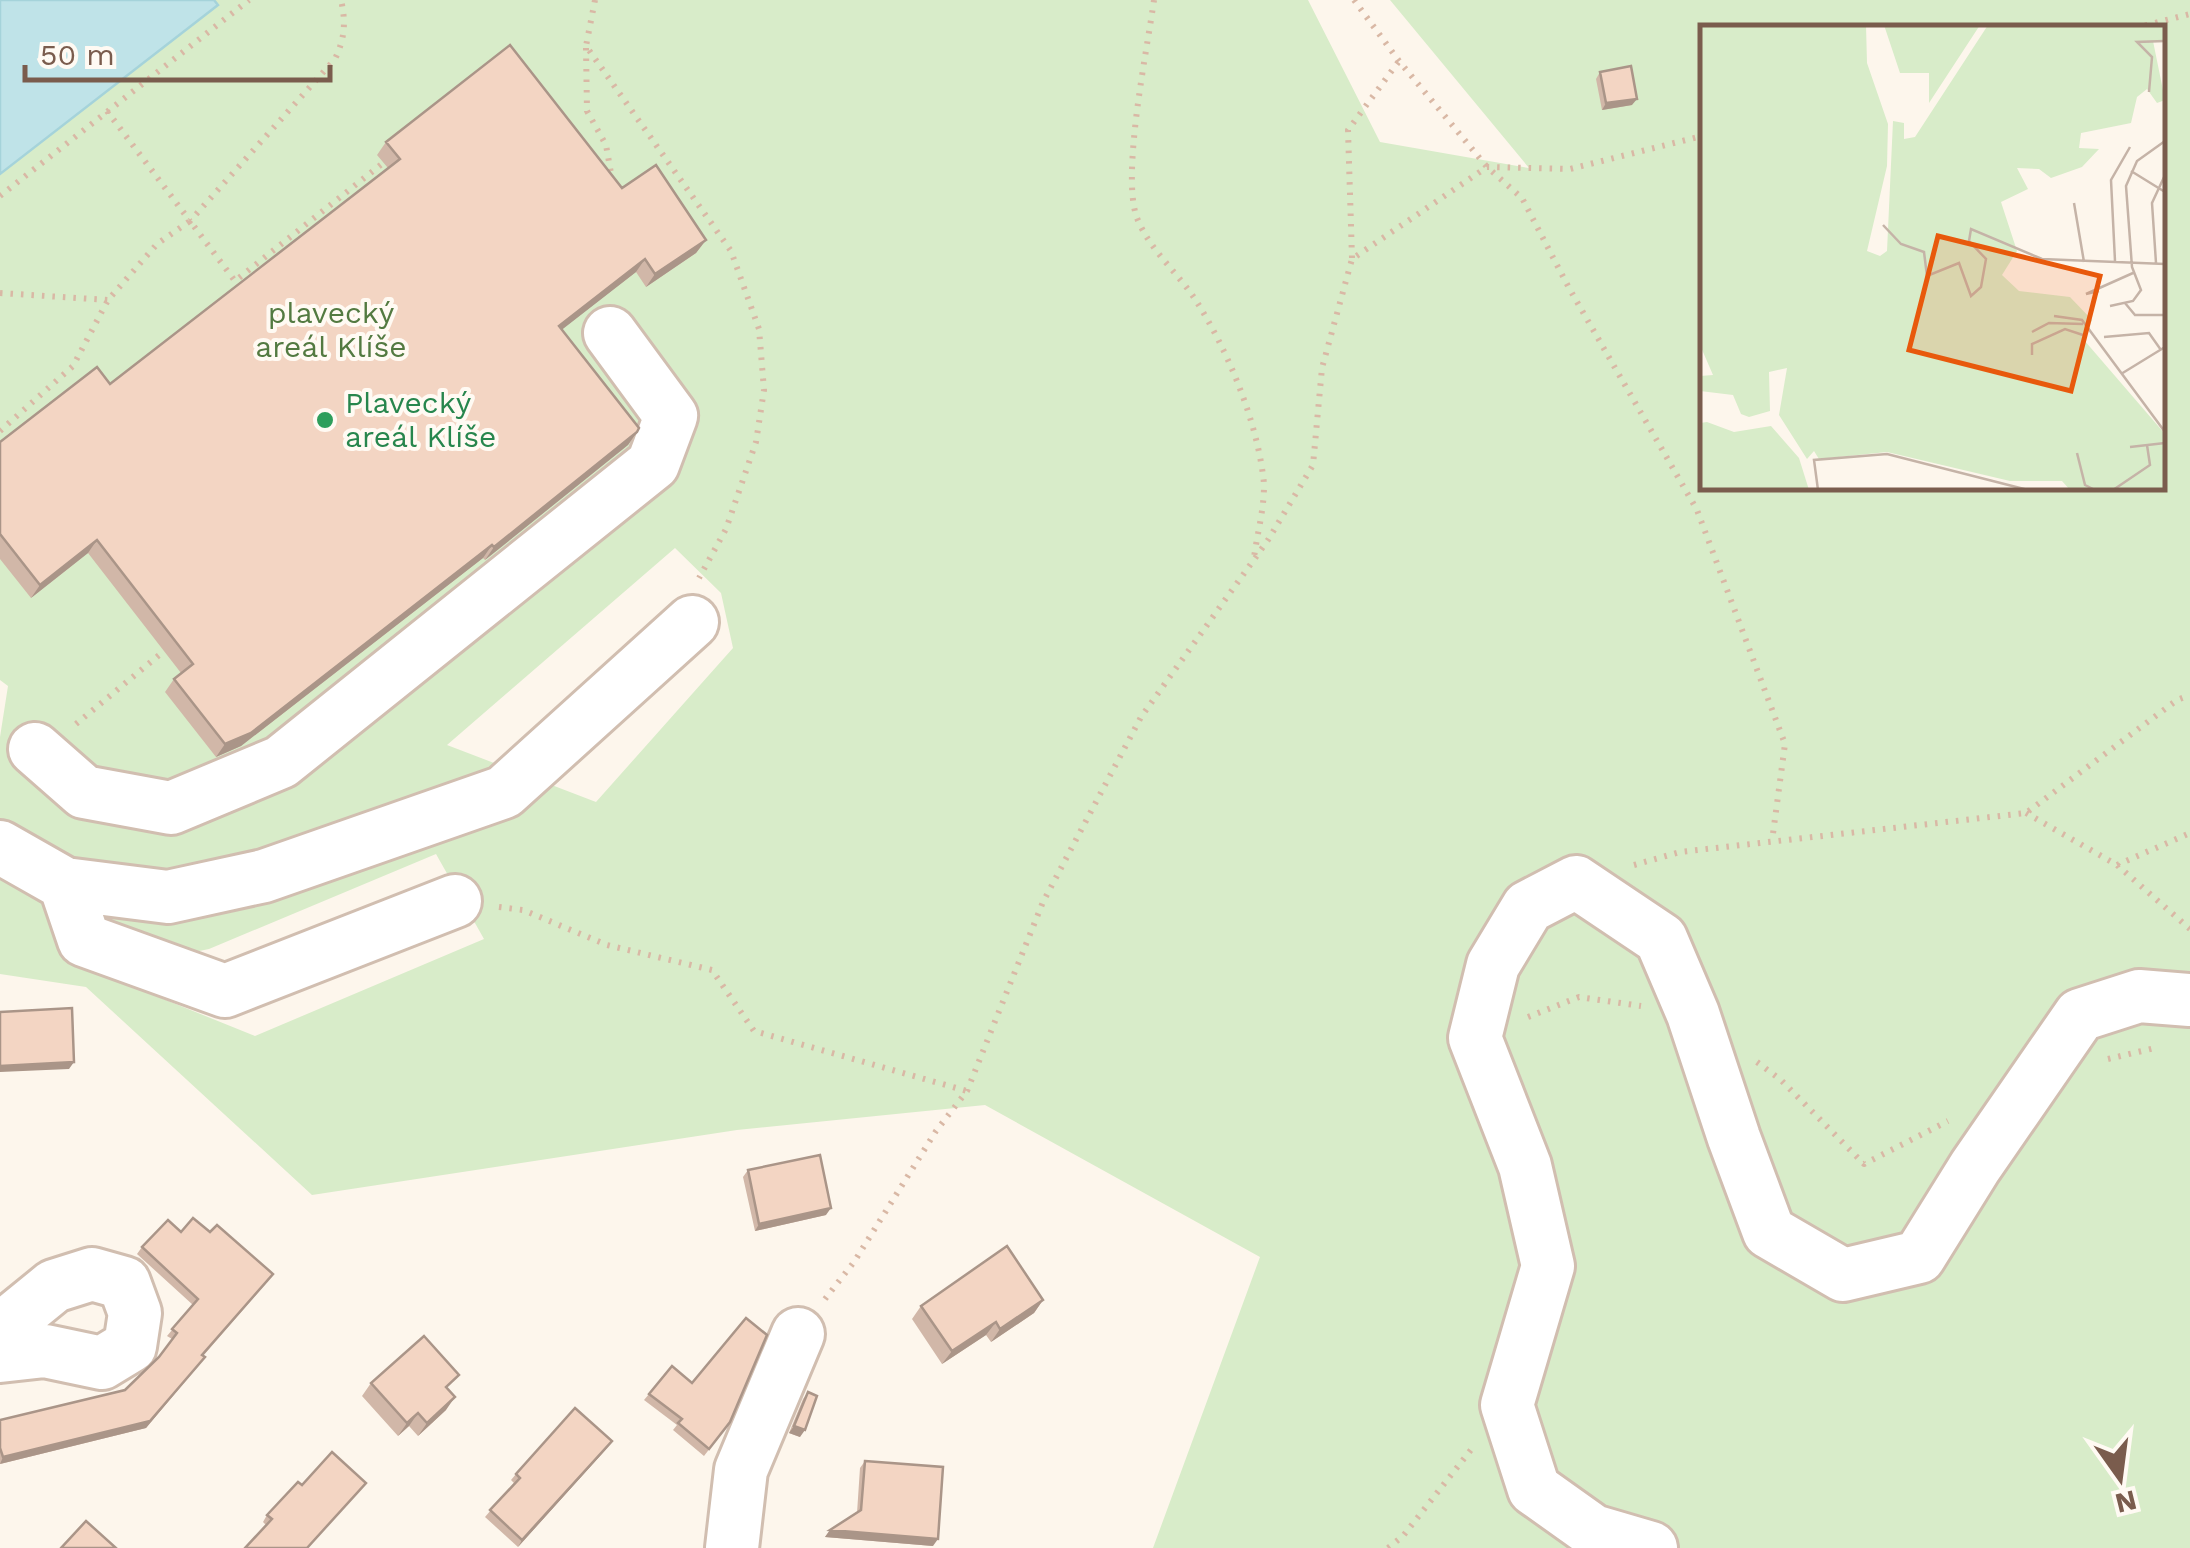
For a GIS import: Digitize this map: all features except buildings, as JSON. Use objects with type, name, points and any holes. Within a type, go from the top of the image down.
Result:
[{"type":"street","points":[[38,752],[84,792],[171,808],[281,762],[652,464],[671,416],[610,333]]},
{"type":"street","points":[[0,847],[64,884],[168,898],[264,876],[504,792],[692,622]]},
{"type":"street","points":[[1652,1548],[1594,1531],[1534,1489],[1507,1405],[1548,1266],[1526,1166],[1475,1038],[1493,964],[1528,907],[1576,882],[1661,939],[1693,1014],[1769,1232],[1843,1275],[1919,1257],[2080,1015],[2139,996],[2182,1024]]},
{"type":"street","points":[[64,884],[84,940],[225,991],[455,902]]},
{"type":"street","points":[[0,1330],[54,1286],[92,1274],[124,1283],[135,1313],[130,1346],[102,1363],[45,1352],[0,1356]]},
{"type":"street","points":[[732,1548],[740,1470],[798,1334]]},
{"type":"path","points":[[0,196],[238,3],[248,0]]},
{"type":"path","points":[[0,431],[73,366],[108,300],[157,244],[190,221],[335,59],[344,40],[341,0]]},
{"type":"path","points":[[595,0],[586,46],[587,110],[606,146],[612,180]]},
{"type":"path","points":[[1154,0],[1131,170],[1137,218],[1194,298],[1228,362],[1250,422],[1264,478],[1254,560]]},
{"type":"path","points":[[1354,0],[1398,61],[1488,167],[1522,198],[1569,288],[1697,510],[1785,744],[1772,841]]},
{"type":"path","points":[[2148,25],[2190,14]]},
{"type":"path","points":[[586,46],[731,251],[759,329],[764,390],[756,442],[726,530],[700,572],[692,622]]},
{"type":"path","points":[[798,1334],[854,1262],[936,1131],[967,1091],[1043,902],[1141,717],[1254,560],[1313,465],[1322,368],[1352,259],[1348,130],[1398,61]]},
{"type":"path","points":[[107,111],[236,281],[383,163]]},
{"type":"path","points":[[1352,259],[1488,167],[1570,169],[1700,136]]},
{"type":"path","points":[[0,293],[108,300]]},
{"type":"path","points":[[38,752],[164,650]]},
{"type":"path","points":[[1576,882],[1680,852],[2026,813],[2176,700],[2190,695]]},
{"type":"path","points":[[2026,813],[2117,865],[2190,929]]},
{"type":"path","points":[[2117,865],[2190,833]]},
{"type":"path","points":[[455,902],[522,910],[607,944],[712,970],[754,1031],[967,1091]]},
{"type":"path","points":[[1475,1038],[1579,997],[1693,1014]]},
{"type":"path","points":[[2038,1074],[2160,1047],[2182,1024]]},
{"type":"path","points":[[1752,1058],[1781,1080],[1864,1164],[1957,1117]]},
{"type":"path","points":[[1388,1548],[1403,1536],[1507,1405]]},
{"type":"green space","name":"plavecký areál Klíše","points":[[0,0],[1308,0],[1380,142],[1529,168],[1390,0],[2190,0],[2190,1548],[1153,1548],[1260,1257],[985,1105],[737,1130],[312,1195],[86,987],[0,974],[0,737],[8,686],[0,680]],"holes":[[[675,548],[721,593],[733,648],[596,802],[447,745]],[[436,854],[484,939],[255,1036],[151,994],[161,959],[209,949]]]},
{"type":"water","points":[[0,0],[214,0],[218,5],[0,174]]},
{"type":"place","name":"Plavecký areál Klíše","points":[[325,420]]}]
